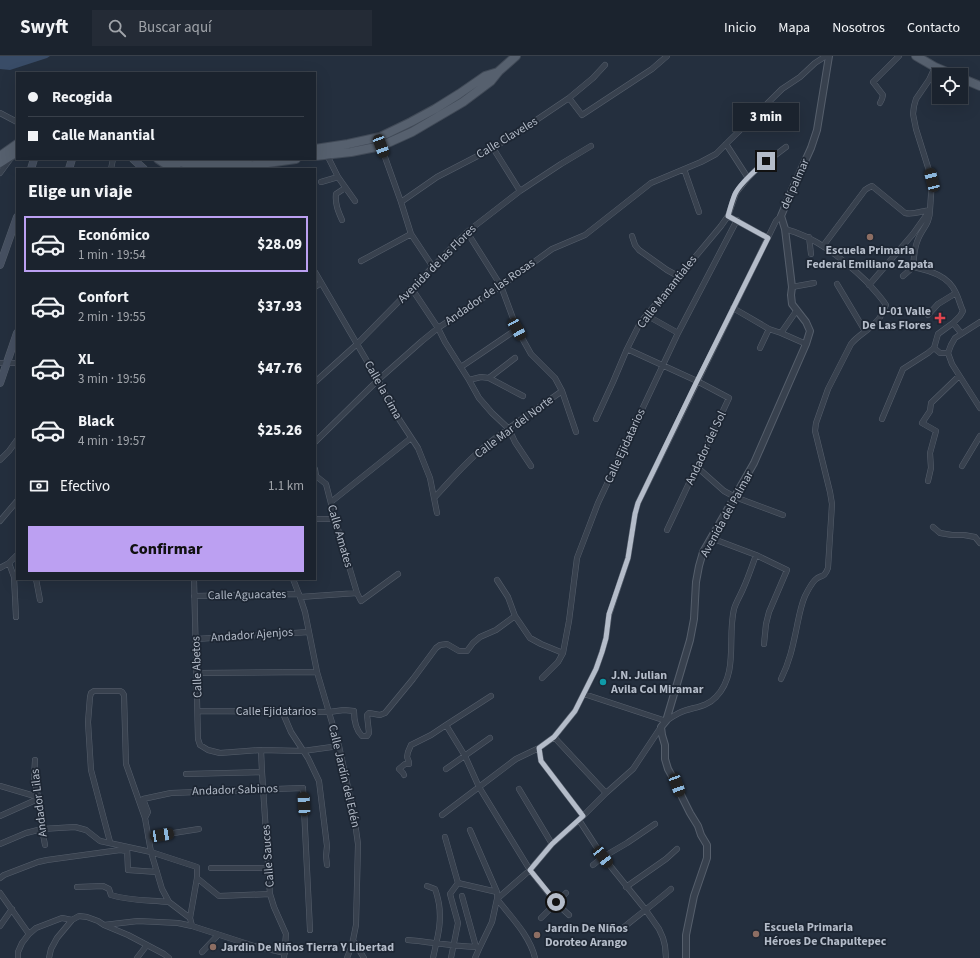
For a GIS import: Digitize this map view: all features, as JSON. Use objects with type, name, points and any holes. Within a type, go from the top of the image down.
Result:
[{"type":"main road","points":[[316,156],[351,152],[381,146],[412,132],[463,102],[490,81],[516,56]]},
{"type":"main road","points":[[916,56],[935,67]]},
{"type":"main road","points":[[316,149],[380,137],[441,105],[485,76],[499,71]]},
{"type":"main road","points":[[968,81],[980,86]]},
{"type":"main road","points":[[0,156],[16,145]]},
{"type":"main road","points":[[0,163],[15,153]]},
{"type":"main road","points":[[133,160],[143,168]]},
{"type":"main road","points":[[160,160],[173,168]]},
{"type":"main road","points":[[174,160],[187,164],[207,165],[241,160]]},
{"type":"main road","points":[[233,168],[289,160]]},
{"type":"main road","points":[[0,265],[16,220]]},
{"type":"main road","points":[[0,383],[4,363],[16,335]]},
{"type":"street","points":[[569,98],[582,115],[652,69],[667,56]]},
{"type":"street","name":"Andador de las Rosas","points":[[316,441],[378,380],[413,348],[438,328],[501,286],[552,249],[585,235],[651,184],[716,154],[782,89],[800,77],[815,63],[828,56]]},
{"type":"street","name":"del palmar","points":[[810,331],[806,322],[792,304],[792,287],[785,229],[781,216],[811,148],[817,130],[828,56]]},
{"type":"street","points":[[880,103],[883,95],[873,82],[899,56]]},
{"type":"street","name":"Calle Claveles","points":[[402,202],[437,177],[493,148],[526,128],[569,98],[593,78],[605,65]]},
{"type":"street","points":[[903,276],[912,267],[916,243],[929,221],[932,180],[916,129],[913,114],[916,99],[929,80],[935,67]]},
{"type":"street","points":[[0,112],[16,121]]},
{"type":"street","points":[[726,144],[748,178]]},
{"type":"street","points":[[381,146],[402,202],[411,234],[433,267]]},
{"type":"street","name":"Avenida de las Flores","points":[[316,381],[357,344],[467,232],[520,191],[591,146]]},
{"type":"street","points":[[768,238],[728,216],[736,193],[748,178],[757,169],[786,147]]},
{"type":"street","points":[[493,148],[520,191]]},
{"type":"street","points":[[0,173],[15,153]]},
{"type":"street","points":[[327,154],[338,177],[355,202]]},
{"type":"street","points":[[684,169],[699,212]]},
{"type":"street","points":[[320,182],[338,177]]},
{"type":"street","points":[[823,246],[865,190],[872,186],[905,213],[910,214],[930,210]]},
{"type":"street","points":[[342,220],[335,200],[336,194],[345,188]]},
{"type":"street","points":[[869,285],[913,234],[930,210]]},
{"type":"street","name":"Calle Manantiales","points":[[596,419],[640,323],[728,216]]},
{"type":"street","points":[[442,814],[516,759],[539,748],[554,737],[575,711],[596,669],[602,652],[606,638],[609,614],[628,558],[638,503],[776,221],[781,216]]},
{"type":"street","name":"Calle Ejidatarios","points":[[542,678],[558,662],[563,653],[569,622],[577,558],[598,503],[662,365],[737,220]]},
{"type":"street","points":[[781,679],[790,657],[805,596],[815,580],[823,576],[828,568],[832,504],[815,432],[816,423],[828,389],[851,344],[855,338],[876,322],[881,316],[886,305],[854,269],[809,237],[798,232],[785,229]]},
{"type":"street","points":[[467,232],[501,286],[517,329],[531,354],[555,378],[562,391],[576,432]]},
{"type":"street","points":[[361,261],[411,234]]},
{"type":"street","points":[[632,236],[635,245],[639,250],[666,270],[678,276]]},
{"type":"street","points":[[809,237],[811,254]]},
{"type":"street","points":[[882,419],[903,369],[934,348],[938,334],[953,323],[963,311],[951,284],[930,271],[912,267]]},
{"type":"street","name":"Calle la Cima","points":[[316,274],[378,380],[395,413],[418,448],[430,478],[437,513]]},
{"type":"street","points":[[316,286],[321,283]]},
{"type":"street","points":[[792,287],[814,283]]},
{"type":"street","points":[[837,284],[865,331]]},
{"type":"street","points":[[412,289],[438,328],[479,398],[508,429],[531,466]]},
{"type":"street","points":[[928,315],[938,304],[956,293]]},
{"type":"street","points":[[733,308],[769,328],[806,344]]},
{"type":"street","points":[[781,333],[797,310]]},
{"type":"street","points":[[646,315],[678,333]]},
{"type":"street","points":[[980,322],[955,338],[948,353],[952,364],[980,408]]},
{"type":"street","points":[[953,323],[961,333]]},
{"type":"street","points":[[760,348],[769,328]]},
{"type":"street","points":[[461,367],[517,329]]},
{"type":"street","name":"Avenida del Palmar","points":[[497,899],[530,870],[552,844],[633,769],[666,721],[690,640],[694,619],[699,566],[703,552],[754,463],[806,344],[810,331]]},
{"type":"street","points":[[934,348],[940,353],[948,353]]},
{"type":"street","points":[[627,349],[697,381]]},
{"type":"street","points":[[488,378],[514,358]]},
{"type":"street","points":[[4,363],[16,363]]},
{"type":"street","points":[[928,481],[931,468],[930,453],[936,431],[922,423],[930,411],[931,403],[959,376]]},
{"type":"street","points":[[469,380],[481,377],[488,378],[523,396]]},
{"type":"street","name":"Andador del Sol","points":[[667,530],[729,398],[697,381]]},
{"type":"street","name":"Calle Mar del Norte","points":[[434,498],[482,449],[562,391]]},
{"type":"street","points":[[962,466],[980,436]]},
{"type":"street","points":[[331,502],[411,438]]},
{"type":"street","points":[[0,460],[16,441]]},
{"type":"street","points":[[697,467],[724,491],[735,497],[783,515]]},
{"type":"street","name":"Calle Amates","points":[[316,476],[326,484],[357,593],[361,601],[398,574]]},
{"type":"street","points":[[0,521],[16,502]]},
{"type":"street","points":[[316,519],[335,519]]},
{"type":"street","points":[[933,527],[940,533],[975,537],[980,543]]},
{"type":"street","points":[[711,538],[756,554],[788,570],[769,612],[764,644]]},
{"type":"street","points":[[584,694],[666,721],[679,713],[709,703],[716,697],[724,686],[730,670],[731,631],[734,608],[744,588],[756,554]]},
{"type":"street","points":[[0,568],[9,563],[16,556]]},
{"type":"street","points":[[9,563],[16,577],[16,617]]},
{"type":"street","points":[[36,580],[40,600]]},
{"type":"street","name":"Calle Abetos","points":[[194,580],[198,739],[200,745],[208,750],[220,753],[261,750]]},
{"type":"street","name":"Calle Jardín del Edén","points":[[293,580],[305,612],[317,672],[339,746],[353,808],[358,844],[356,926],[347,958]]},
{"type":"street","points":[[497,580],[508,597],[515,616],[530,638],[563,653]]},
{"type":"street","name":"Calle Aguacates","points":[[194,596],[357,593]]},
{"type":"street","name":"Calle Ejidatarios","points":[[198,711],[354,711],[354,718],[360,733],[362,736],[367,736],[369,733],[367,715],[369,713],[380,715],[385,713],[436,648],[440,645],[447,644],[460,651],[467,651],[480,637],[496,630],[515,616]]},
{"type":"street","name":"Andador Ajenjos","points":[[196,639],[309,632]]},
{"type":"street","points":[[197,673],[317,672]]},
{"type":"street","points":[[110,842],[91,770],[88,722],[90,697],[94,691],[120,691],[124,695],[126,764],[145,818],[151,852],[162,889],[169,902],[190,918]]},
{"type":"street","points":[[404,775],[400,768],[407,764],[408,752],[412,745],[431,735],[492,696]]},
{"type":"street","points":[[282,711],[291,732],[319,781],[327,846],[327,864]]},
{"type":"street","points":[[446,725],[465,756],[479,787],[530,870],[569,916]]},
{"type":"street","points":[[661,727],[668,769],[690,814],[707,844],[707,858],[694,896],[686,935],[686,958]]},
{"type":"street","points":[[554,737],[606,793]]},
{"type":"street","points":[[446,769],[490,738]]},
{"type":"street","points":[[261,750],[303,751],[339,746]]},
{"type":"street","points":[[539,748],[541,761],[581,818],[603,857],[645,909],[659,929],[665,946],[666,958]]},
{"type":"street","name":"Calle Sauces","points":[[261,750],[270,894],[286,934],[284,956]]},
{"type":"street","name":"Andador Lilas","points":[[35,760],[34,779],[41,809],[45,846]]},
{"type":"street","points":[[186,774],[262,772]]},
{"type":"street","points":[[0,786],[38,798]]},
{"type":"street","name":"Andador Sabinos","points":[[145,818],[148,812],[143,799],[171,793],[303,788],[310,930]]},
{"type":"street","points":[[518,789],[552,844]]},
{"type":"street","points":[[0,816],[38,798]]},
{"type":"street","points":[[593,865],[655,824]]},
{"type":"street","points":[[0,844],[42,828],[75,827],[86,830],[100,840],[127,848],[151,852],[197,867],[197,878],[190,918],[192,926]]},
{"type":"street","points":[[148,837],[199,829]]},
{"type":"street","points":[[470,830],[497,892],[492,922],[477,948],[475,958]]},
{"type":"street","points":[[445,837],[458,883]]},
{"type":"street","points":[[127,848],[128,870],[157,872]]},
{"type":"street","points":[[0,878],[4,875],[38,862],[127,848]]},
{"type":"street","points":[[626,887],[666,859],[678,848]]},
{"type":"street","points":[[211,868],[269,868]]},
{"type":"street","points":[[197,878],[219,896],[270,894]]},
{"type":"street","points":[[458,883],[497,892]]},
{"type":"street","points":[[451,958],[458,923],[450,894],[458,883]]},
{"type":"street","points":[[77,887],[103,886],[109,889],[111,895],[116,897],[169,902]]},
{"type":"street","points":[[427,886],[435,889],[437,893],[440,913],[440,925],[433,958]]},
{"type":"street","points":[[624,927],[671,889]]},
{"type":"street","points":[[0,893],[29,934]]},
{"type":"street","points":[[541,918],[566,893]]},
{"type":"street","points":[[462,896],[477,948]]},
{"type":"street","points":[[497,899],[528,939],[535,958]]},
{"type":"street","points":[[0,926],[12,909]]},
{"type":"street","points":[[49,958],[57,938],[72,920],[79,916],[98,921],[128,935],[169,958]]},
{"type":"street","points":[[18,958],[18,952],[22,943],[36,928],[62,918],[72,920]]},
{"type":"street","points":[[104,925],[138,921],[178,923],[192,926],[284,956]]},
{"type":"street","points":[[202,952],[218,935]]},
{"type":"street","points":[[353,940],[364,958]]},
{"type":"street","points":[[408,940],[477,948]]},
{"type":"street","points":[[137,958],[147,945]]},
{"type":"water","points":[[0,56],[50,56],[10,70],[0,69]]},
{"type":"place","name":"Escuela Primaria Federal Emiliano Zapata","points":[[870,237]]},
{"type":"place","name":"U-01 Valle De Las Flores","points":[[940,318]]},
{"type":"place","name":"J.N. Julian Avila Col Miramar","points":[[603,682]]},
{"type":"place","name":"Escuela Primaria Héroes De Chapultepec","points":[[756,934]]},
{"type":"place","name":"Jardin De Niños Doroteo Arango","points":[[537,935]]},
{"type":"place","name":"Jardin De Niños Tierra Y Libertad","points":[[213,947]]},
{"type":"route","points":[[556,902],[530,870],[552,844],[583,816],[541,761],[539,748],[554,737],[575,711],[596,669],[606,638],[609,614],[628,558],[638,503],[768,238],[728,216],[736,193],[748,178],[766,161]]}]
